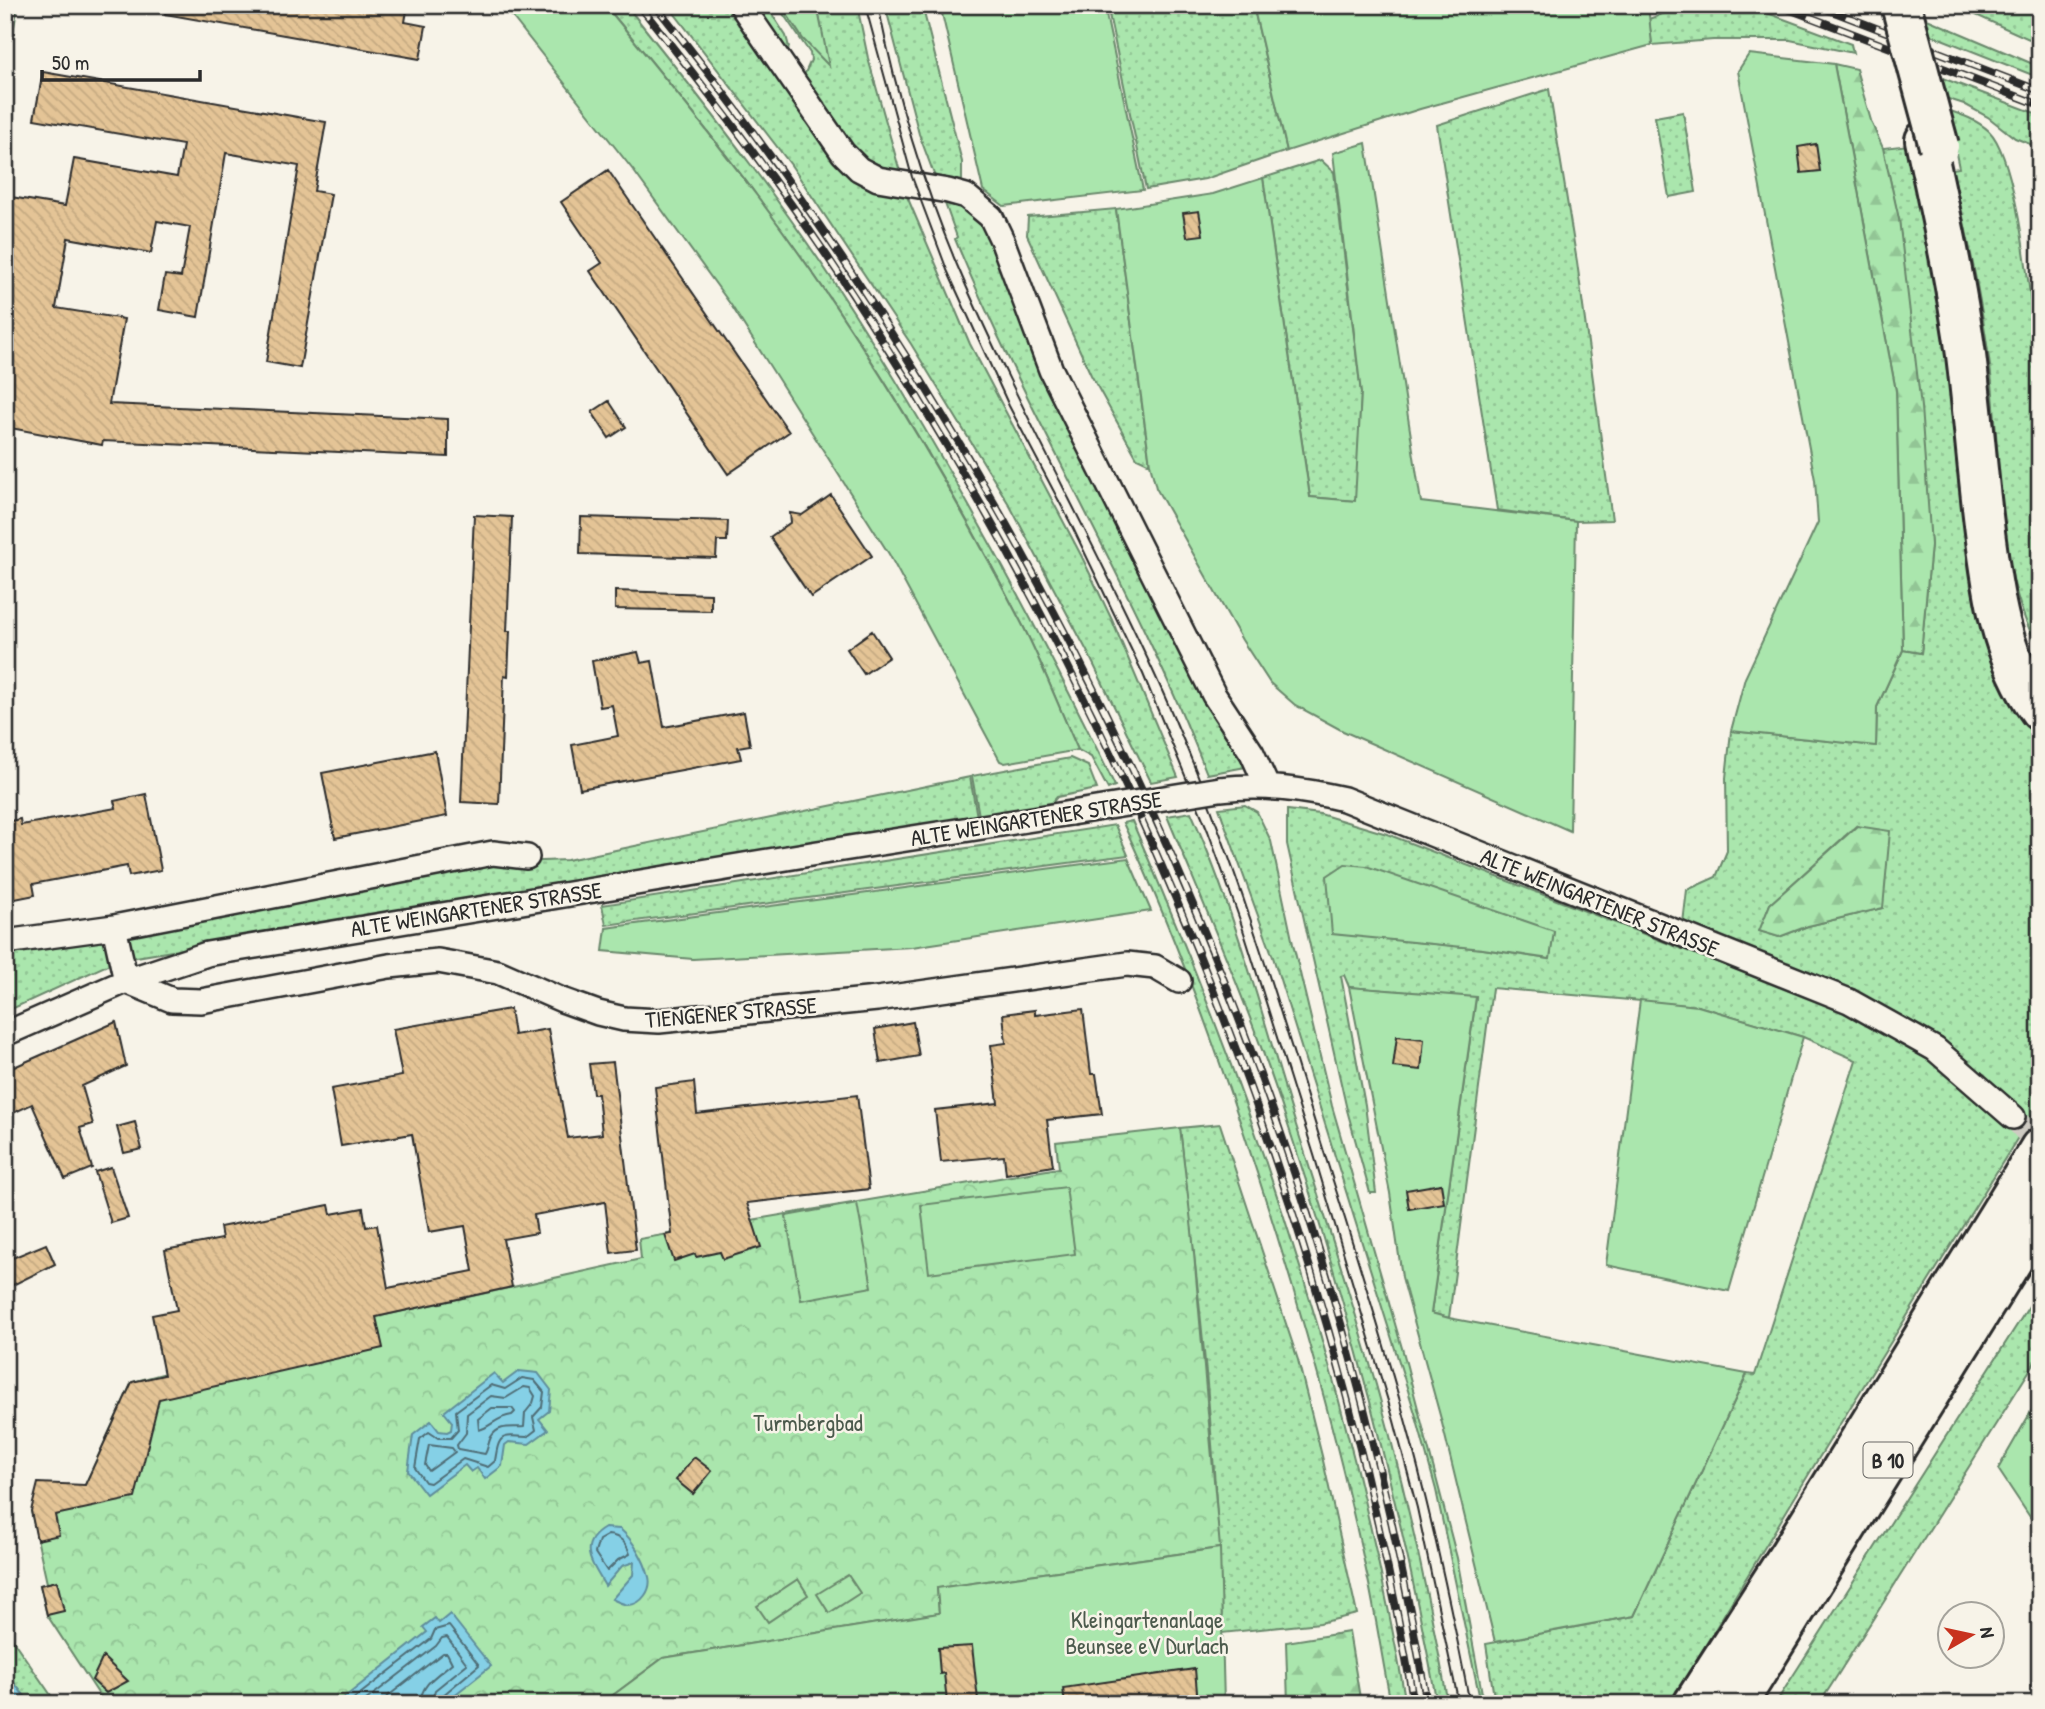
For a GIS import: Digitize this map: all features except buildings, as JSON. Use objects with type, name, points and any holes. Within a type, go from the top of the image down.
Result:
[{"type":"highway","points":[[1888,5],[1932,143],[1963,256],[1979,353],[2006,576],[2020,630],[2040,665]]},
{"type":"highway","points":[[1901,5],[1932,143],[1965,354],[1996,605],[2008,652],[2019,677],[2040,711]]},
{"type":"highway","name":"B 10","points":[[1693,1704],[1783,1564],[2040,1148]]},
{"type":"highway","name":"B 10","points":[[1737,1704],[2040,1216]]},
{"type":"street","points":[[741,5],[842,153],[859,169],[878,179],[966,196],[991,216],[1051,370],[1214,695],[1252,753],[1267,786]]},
{"type":"street","name":"ALTE WEINGARTENER STRASSE","points":[[5,1034],[126,981],[200,955],[1220,789],[1267,786],[1300,789],[1344,799],[1849,1001],[1935,1049],[2013,1116]]},
{"type":"street","points":[[5,942],[114,927],[493,853],[527,857]]},
{"type":"street","points":[[114,927],[126,981]]},
{"type":"street","name":"TIENGENER STRASSE","points":[[126,981],[172,1000],[201,1001],[388,966],[438,961],[498,972],[598,1013],[624,1019],[660,1021],[877,999],[1127,964],[1156,967],[1179,981]]},
{"type":"green space","points":[[5,5],[18,5],[5,76]]},
{"type":"green space","points":[[503,5],[605,5],[720,147],[830,298],[931,458],[1022,624],[1078,750],[1005,763],[1000,761],[889,554],[731,305],[633,170]]},
{"type":"green space","points":[[605,5],[626,5],[752,166],[812,249],[868,335],[998,557],[1115,786],[1108,789],[1091,757],[1078,750],[1030,639],[993,568],[931,458],[865,351],[739,171]]},
{"type":"green space","points":[[668,5],[733,5],[812,121],[906,194],[970,344],[1081,555],[1112,620],[1178,777],[1151,782],[1088,653],[1010,506],[911,344],[791,165]]},
{"type":"green space","points":[[747,5],[766,5],[786,36],[789,47],[786,55]]},
{"type":"green space","points":[[777,5],[781,5],[803,39],[828,64],[817,5],[857,5],[868,58],[902,179],[857,159],[802,80],[811,60],[810,53]]},
{"type":"green space","points":[[781,5],[817,5],[829,66],[803,39]]},
{"type":"green space","points":[[885,5],[922,5],[962,162],[962,182],[957,186],[935,177],[919,134]]},
{"type":"green space","points":[[940,5],[1104,5],[1143,190],[1004,206],[983,190]]},
{"type":"green space","points":[[1107,5],[1253,5],[1287,151],[1205,179],[1146,189]]},
{"type":"green space","points":[[1253,5],[1648,5],[1652,45],[1420,109],[1287,151]]},
{"type":"green space","points":[[1686,5],[1746,5],[1851,44],[1853,53],[1790,40],[1713,40],[1652,45],[1649,19]]},
{"type":"green space","points":[[1954,5],[2040,5],[2040,44]]},
{"type":"green space","points":[[1920,16],[2040,67],[2040,78],[1924,32]]},
{"type":"green space","points":[[1749,54],[1834,64],[1896,391],[1903,650],[1877,707],[1876,746],[1731,731],[1745,678],[1818,522],[1815,480],[1738,71]]},
{"type":"green space","points":[[1834,64],[1856,69],[1872,124],[1883,148],[1899,219],[1921,407],[1931,545],[1921,653],[1903,650],[1896,391]]},
{"type":"green space","points":[[1937,76],[2040,115],[2040,148],[2015,138],[1988,117],[1964,104],[1942,97]]},
{"type":"green space","points":[[1549,89],[1577,262],[1612,520],[1576,521],[1497,510],[1437,125]]},
{"type":"green space","points":[[1947,110],[1980,124],[1989,131],[1999,146],[2007,168],[2020,227],[2035,334],[2040,345],[2040,648],[2026,622],[2008,557],[1989,356],[1952,169],[1959,168]]},
{"type":"green space","points":[[1683,112],[1696,192],[1669,197],[1655,117]]},
{"type":"green space","points":[[1366,143],[1421,502],[1576,521],[1570,831],[1343,731],[1295,705],[1270,683],[1242,640],[1156,488],[1150,464],[1116,209],[1213,194],[1263,178],[1310,497],[1355,501],[1361,393],[1333,153]]},
{"type":"green space","points":[[1917,144],[2040,726],[2040,1102],[1670,1704],[1495,1704],[1486,1644],[1634,1616],[1747,1374],[1755,1375],[1856,1060],[1803,1037],[1698,1006],[1492,988],[1449,1318],[1431,1313],[1476,998],[1349,987],[1344,975],[1341,976],[1365,1105],[1376,1193],[1370,1193],[1347,1110],[1287,844],[1287,810],[1320,814],[1387,834],[1703,957],[1818,998],[1881,1027],[1947,1068],[2008,1124],[2018,1106],[1952,1048],[1880,1005],[1683,923],[1687,890],[1716,877],[1727,851],[1726,778],[1731,731],[1876,746],[1877,707],[1903,650],[1921,653],[1931,545],[1899,221],[1883,148]],"holes":[[[1856,826],[1882,908],[1808,926],[1779,937],[1760,931],[1770,904]],[[1554,932],[1549,959],[1332,933]]]},
{"type":"green space","points":[[1321,160],[1334,172],[1361,393],[1356,501],[1310,497],[1263,178]]},
{"type":"green space","points":[[943,198],[976,210],[1246,767],[1207,774],[1148,638],[984,307],[955,239],[957,237]]},
{"type":"green space","points":[[1116,209],[1150,464],[1137,458],[1091,375],[1027,235],[1028,217]]},
{"type":"green space","points":[[1070,758],[1088,766],[1097,789],[1057,797],[1051,804],[979,816],[972,776]]},
{"type":"green space","points":[[970,777],[977,817],[130,958],[124,934],[491,863],[567,860]]},
{"type":"green space","points":[[1245,805],[1257,812],[1271,841],[1332,1106],[1404,1355],[1457,1558],[1484,1704],[1481,1704],[1436,1490],[1415,1413],[1273,957],[1219,808]]},
{"type":"green space","points":[[1191,812],[1207,849],[1247,965],[1368,1357],[1414,1536],[1448,1704],[1437,1704],[1407,1555],[1372,1407],[1308,1188],[1258,1040],[1167,816]]},
{"type":"green space","points":[[1132,821],[1220,1035],[1296,1254],[1359,1477],[1406,1704],[1391,1704],[1369,1584],[1346,1482],[1275,1229],[1197,999],[1162,910],[1123,823]]},
{"type":"green space","points":[[1115,825],[1128,855],[606,925],[602,905]]},
{"type":"green space","points":[[1857,826],[1890,831],[1883,908],[1808,926],[1779,937],[1759,931],[1770,904]]},
{"type":"green space","points":[[1128,858],[1151,911],[912,947],[693,959],[603,951],[606,928]]},
{"type":"green space","points":[[1345,864],[1366,866],[1554,931],[1550,959],[1483,949],[1332,934],[1327,876]]},
{"type":"green space","points":[[109,934],[114,962],[5,1012],[5,953]]},
{"type":"green space","points":[[1349,987],[1476,997],[1431,1313],[1747,1374],[1634,1616],[1495,1642],[1441,1419],[1402,1277],[1390,1193]]},
{"type":"green space","points":[[1640,1000],[1698,1006],[1803,1037],[1729,1291],[1606,1265]]},
{"type":"green space","points":[[1220,1124],[1298,1360],[1357,1614],[1320,1623],[1222,1633],[1212,1443],[1180,1128]]},
{"type":"green space","name":"Turmbergbad","points":[[1180,1128],[1192,1231],[1220,1548],[937,1588],[939,1613],[663,1658],[601,1704],[105,1704],[47,1615],[40,1585],[47,1583],[31,1511],[85,1485],[132,1382],[367,1319],[641,1259],[639,1239],[1059,1168],[1056,1142]]},
{"type":"green space","points":[[1066,1187],[1075,1254],[929,1273],[921,1205]]},
{"type":"green space","points":[[857,1203],[872,1287],[801,1300],[786,1216]]},
{"type":"green space","points":[[2040,1289],[2040,1354],[1832,1684],[1819,1704],[1775,1704]]},
{"type":"green space","points":[[2040,1396],[2040,1532],[1998,1469]]},
{"type":"green space","name":"Kleingartenanlage Beunsee eV Durlach","points":[[1220,1548],[1224,1704],[601,1704],[663,1658],[939,1613],[937,1588]]},
{"type":"green space","points":[[848,1575],[860,1593],[829,1613],[817,1594]]},
{"type":"green space","points":[[798,1579],[808,1595],[768,1622],[757,1606]]},
{"type":"green space","points":[[5,1629],[57,1704],[31,1704],[5,1672]]},
{"type":"green space","points":[[1349,1632],[1361,1704],[1288,1704],[1286,1642]]},
{"type":"water","points":[[519,1371],[538,1373],[551,1390],[549,1411],[539,1419],[548,1430],[529,1444],[509,1442],[505,1445],[502,1466],[485,1479],[477,1468],[471,1472],[465,1465],[426,1494],[408,1471],[413,1435],[431,1421],[439,1431],[451,1430],[452,1422],[444,1412],[494,1373],[503,1383]]},
{"type":"water","points":[[605,1528],[620,1529],[625,1533],[638,1550],[647,1570],[650,1582],[638,1602],[626,1605],[612,1599],[633,1575],[634,1562],[622,1566],[605,1586],[592,1562],[589,1555],[591,1541]]},
{"type":"water","points":[[450,1614],[491,1666],[443,1704],[336,1704],[427,1632],[423,1627],[435,1618],[439,1623]]},
{"type":"water","points":[[5,1672],[31,1704],[5,1704]]},
{"type":"tunnel","points":[[2013,1117],[2040,1146]]},
{"type":"tram line","points":[[865,5],[912,177],[947,270],[1009,406],[1071,524],[1143,674],[1208,831],[1240,920],[1394,1421],[1417,1508],[1459,1704]]},
{"type":"tram line","points":[[878,5],[911,137],[932,202],[957,265],[1011,383],[1154,673],[1221,835],[1291,1046],[1394,1379],[1431,1521],[1470,1704]]},
{"type":"railway","points":[[639,5],[735,128],[805,224],[933,422],[1030,593],[1118,769],[1197,949],[1266,1133],[1326,1320],[1375,1511],[1414,1704]]},
{"type":"railway","points":[[655,5],[797,193],[927,390],[1045,594],[1149,806],[1241,1023],[1318,1246],[1380,1473],[1427,1704]]},
{"type":"railway","points":[[1778,5],[2040,105]]},
{"type":"railway","points":[[1816,5],[2040,91]]}]
